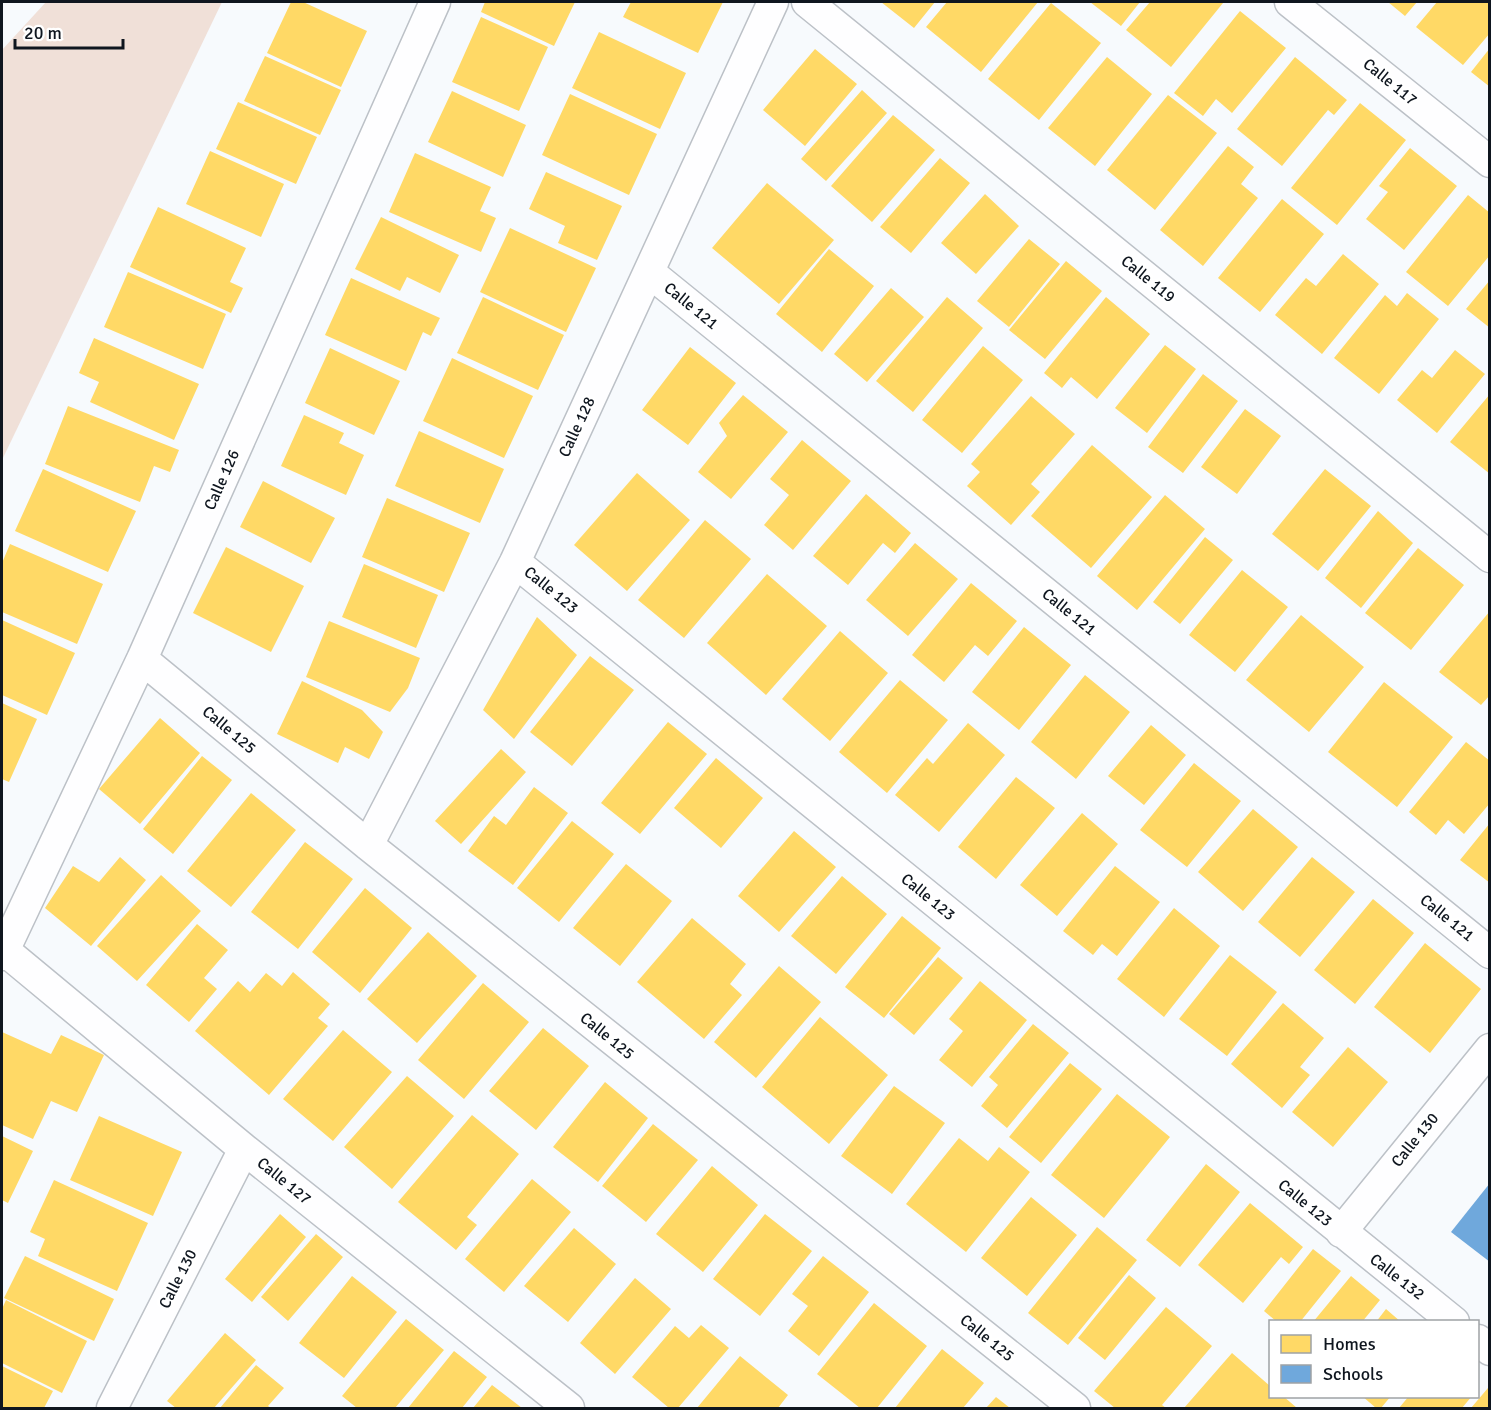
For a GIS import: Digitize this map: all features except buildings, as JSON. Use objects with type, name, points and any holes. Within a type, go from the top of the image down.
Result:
[{"type":"street","name":"Calle 126","points":[[3,952],[142,659],[435,2]]},
{"type":"street","name":"Calle 128","points":[[368,845],[515,562],[773,2]]},
{"type":"street","name":"Calle 119","points":[[807,2],[1490,557]]},
{"type":"street","name":"Calle 117","points":[[1290,2],[1490,162]]},
{"type":"street","name":"Calle 121","points":[[649,272],[1490,953]]},
{"type":"street","name":"Calle 123","points":[[515,562],[1341,1232]]},
{"type":"street","name":"Calle 125","points":[[142,659],[368,845],[1075,1408]]},
{"type":"street","name":"Calle 127","points":[[3,952],[244,1149],[569,1408]]},
{"type":"street","name":"Calle 130","points":[[1341,1232],[1490,1049]]},
{"type":"street","name":"Calle 130","points":[[112,1408],[244,1149]]},
{"type":"street","name":"Calle 132","points":[[1341,1232],[1451,1320]]},
{"type":"shaded area","points":[[46,2],[222,2],[2,460],[2,50]]}]
